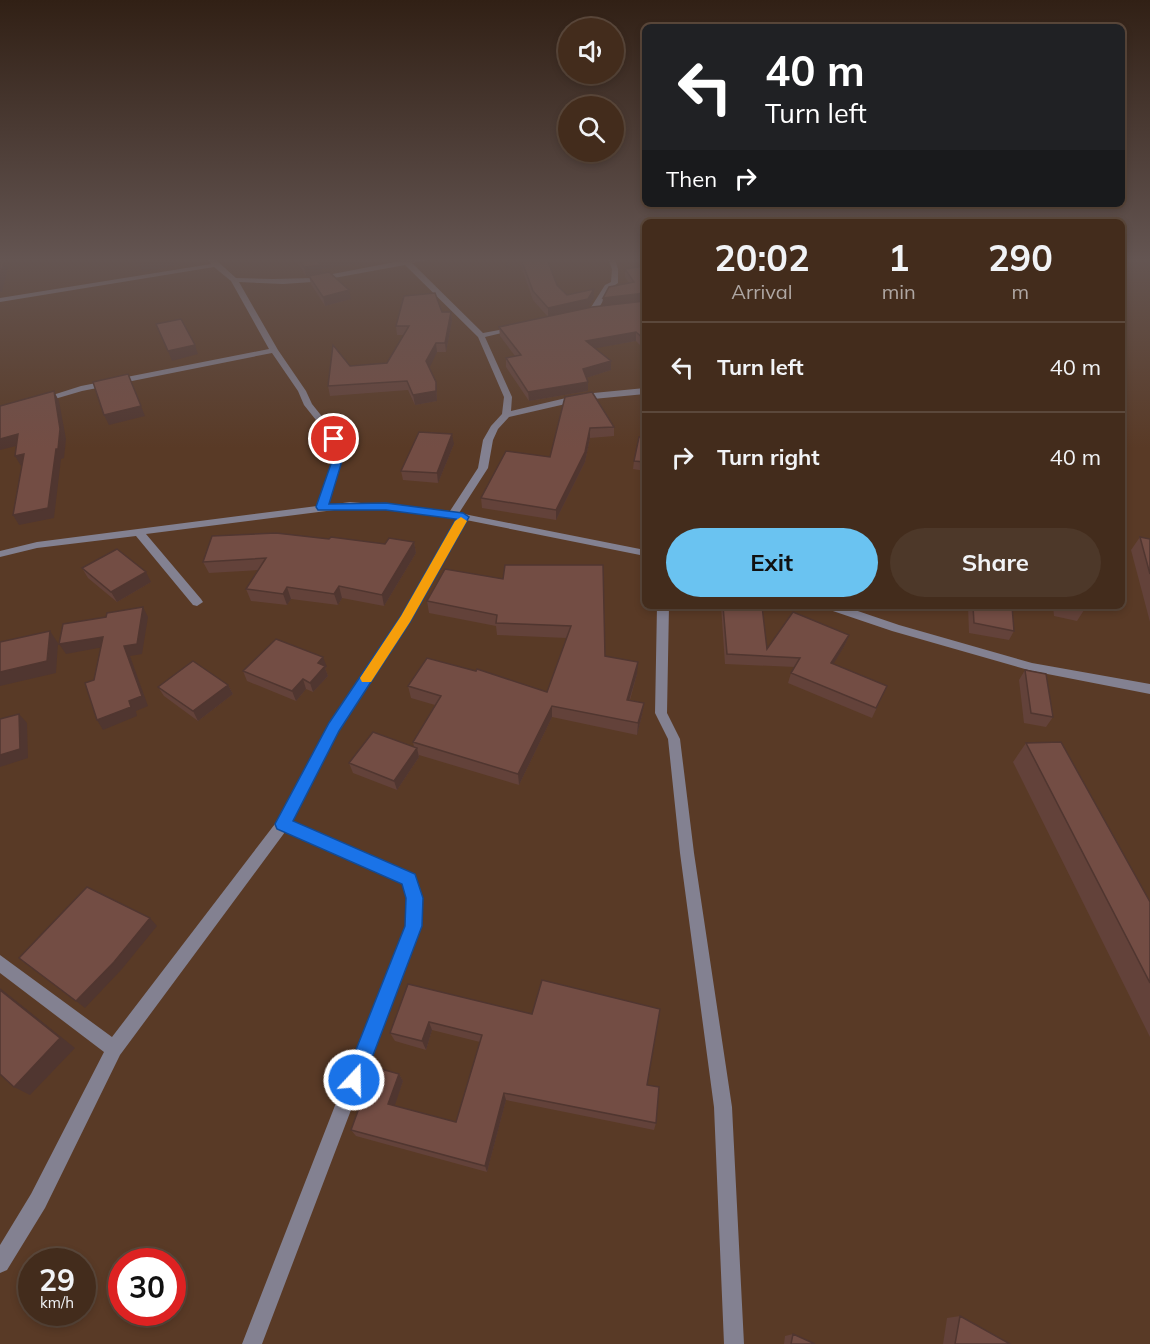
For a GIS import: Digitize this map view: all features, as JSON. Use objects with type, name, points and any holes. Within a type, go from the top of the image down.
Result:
[{"type":"street","points":[[258,322],[302,391],[308,405],[334,439],[337,461],[322,507]]},
{"type":"street","points":[[467,322],[481,336],[508,397],[506,415]]},
{"type":"street","points":[[481,336],[525,327]]},
{"type":"street","points":[[30,403],[81,389],[274,350]]},
{"type":"street","points":[[0,1263],[38,1201],[114,1048],[283,824],[334,727],[406,619],[483,468],[488,440],[494,428],[506,415],[583,397],[642,391]]},
{"type":"street","points":[[0,554],[37,545],[322,507],[386,506],[458,516],[642,552]]},
{"type":"street","points":[[139,533],[197,603]]},
{"type":"street","points":[[663,609],[661,713],[674,739],[687,853],[723,1107],[734,1344]]},
{"type":"street","points":[[849,609],[1032,667],[1150,689]]},
{"type":"street","points":[[252,1344],[413,926],[414,917],[415,898],[409,879],[283,824]]},
{"type":"street","points":[[0,963],[114,1048]]},
{"type":"building","points":[[182,322],[195,345],[168,351],[156,324]]},
{"type":"building","points":[[397,322],[449,322],[445,343],[436,343],[426,361],[436,382],[436,391],[413,395],[407,381],[328,386],[333,345],[350,366],[387,363],[409,326],[396,326]]},
{"type":"building","points":[[524,322],[642,322],[642,337],[636,332],[586,341],[611,361],[583,369],[588,382],[528,392],[506,358],[521,355],[499,327]]},
{"type":"building","points":[[128,374],[141,406],[104,415],[93,382]]},
{"type":"building","points":[[54,391],[60,429],[48,508],[13,515],[24,454],[15,456],[18,434],[0,439],[0,406]]},
{"type":"building","points":[[592,392],[614,427],[590,428],[585,452],[556,510],[481,498],[506,451],[550,457],[565,397]]},
{"type":"building","points":[[419,432],[452,434],[437,473],[401,471]]},
{"type":"building","points":[[639,437],[642,437],[642,462],[634,461]]},
{"type":"building","points":[[276,533],[385,544],[389,538],[414,542],[382,595],[339,586],[334,594],[287,587],[283,594],[246,589],[266,558],[203,562],[212,536]]},
{"type":"building","points":[[1140,537],[1150,539],[1150,574]]},
{"type":"building","points":[[117,549],[146,572],[111,592],[82,568]]},
{"type":"building","points":[[505,565],[603,565],[605,656],[638,662],[627,700],[644,703],[638,723],[552,706],[518,774],[413,742],[441,696],[408,686],[427,658],[476,671],[477,669],[547,692],[571,626],[496,623],[497,615],[427,601],[445,569],[503,579]]},
{"type":"building","points":[[143,607],[137,644],[124,646],[142,696],[129,701],[131,707],[97,720],[85,683],[94,680],[103,637],[59,644],[63,624],[106,617],[107,613]]},
{"type":"building","points":[[723,609],[762,609],[767,649],[793,612],[849,635],[831,663],[887,686],[876,708],[791,673],[800,658],[727,654]]},
{"type":"building","points":[[973,609],[1012,609],[1014,631],[974,623]]},
{"type":"building","points":[[50,631],[47,661],[0,672],[0,642]]},
{"type":"building","points":[[276,639],[323,657],[318,663],[325,666],[310,683],[303,679],[292,691],[243,671]]},
{"type":"building","points":[[193,661],[228,685],[193,711],[158,687]]},
{"type":"building","points":[[1025,670],[1046,674],[1053,717],[1031,713]]},
{"type":"building","points":[[19,714],[20,749],[0,755],[0,719]]},
{"type":"building","points":[[373,732],[417,748],[394,781],[349,763]]},
{"type":"building","points":[[1061,742],[1150,902],[1150,983],[1026,743]]},
{"type":"building","points":[[87,887],[150,918],[114,962],[76,1001],[19,958]]},
{"type":"building","points":[[542,980],[660,1009],[647,1085],[659,1087],[656,1123],[504,1093],[485,1166],[351,1130],[374,1067],[399,1074],[388,1104],[456,1122],[482,1035],[429,1022],[422,1041],[390,1033],[408,984],[532,1014]]},
{"type":"building","points":[[0,990],[60,1038],[14,1087],[0,1074]]},
{"type":"building","points":[[960,1316],[1010,1344],[955,1344]]},
{"type":"building","points":[[793,1334],[815,1344],[791,1344]]},
{"type":"slow traffic","points":[[366,678],[406,619],[461,521]]},
{"type":"route","points":[[334,439],[337,461],[322,507],[386,506],[463,517],[406,619],[334,727],[283,824],[409,879],[415,898],[413,926],[354,1080]]}]
